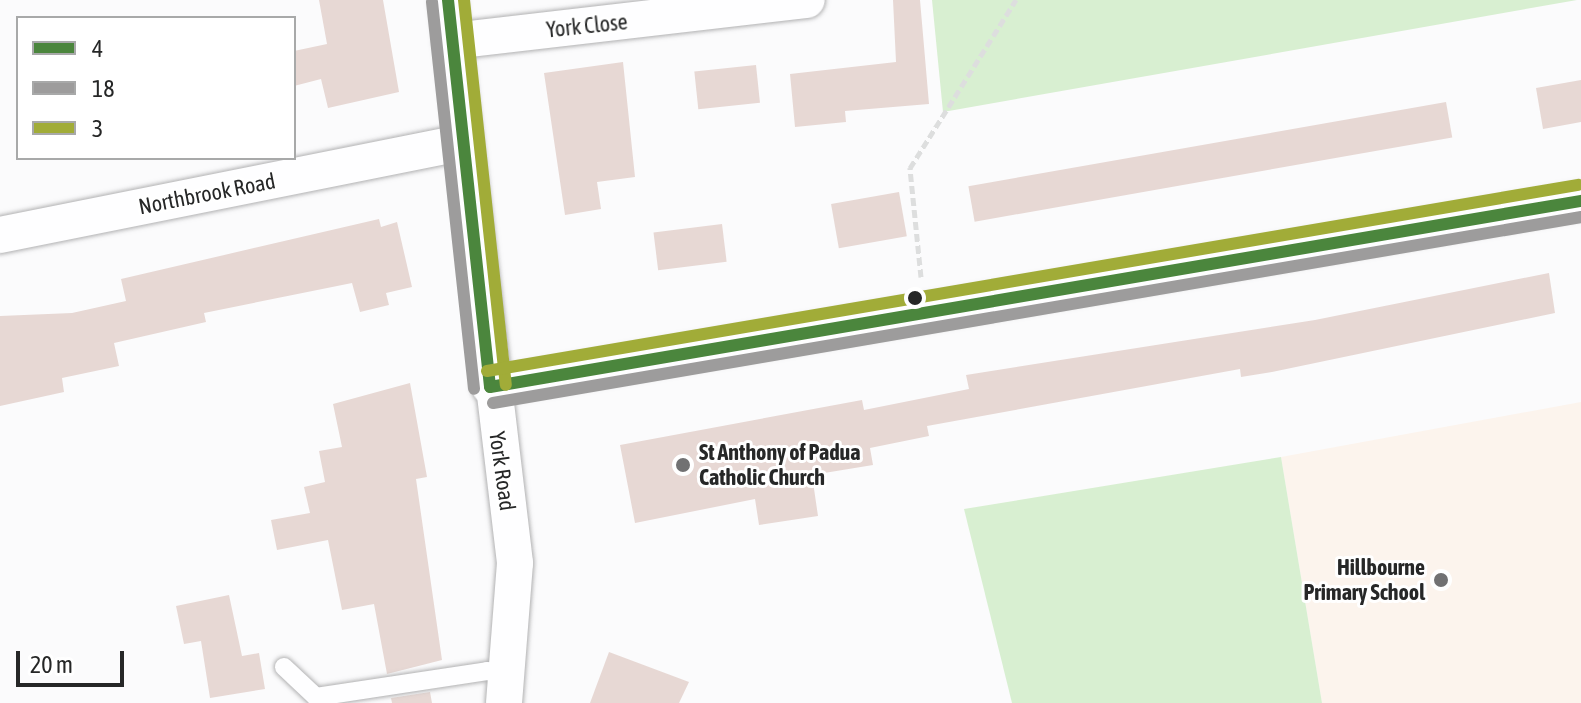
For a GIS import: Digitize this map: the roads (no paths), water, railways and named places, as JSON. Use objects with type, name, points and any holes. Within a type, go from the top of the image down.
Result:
[{"type":"street","name":"York Road","points":[[448,0],[490,387],[515,563],[506,689]]},
{"type":"street","name":"York Close","points":[[452,41],[768,2],[807,0]]},
{"type":"street","name":"Northbrook Road","points":[[0,235],[462,143]]},
{"type":"street","points":[[490,387],[925,318],[1581,201]]},
{"type":"lane","points":[[284,667],[316,697],[487,671],[506,689]]},
{"type":"place","name":"St Anthony of Padua Catholic Church","points":[[683,465]]},
{"type":"place","name":"Hillbourne Primary School","points":[[1441,580]]}]
